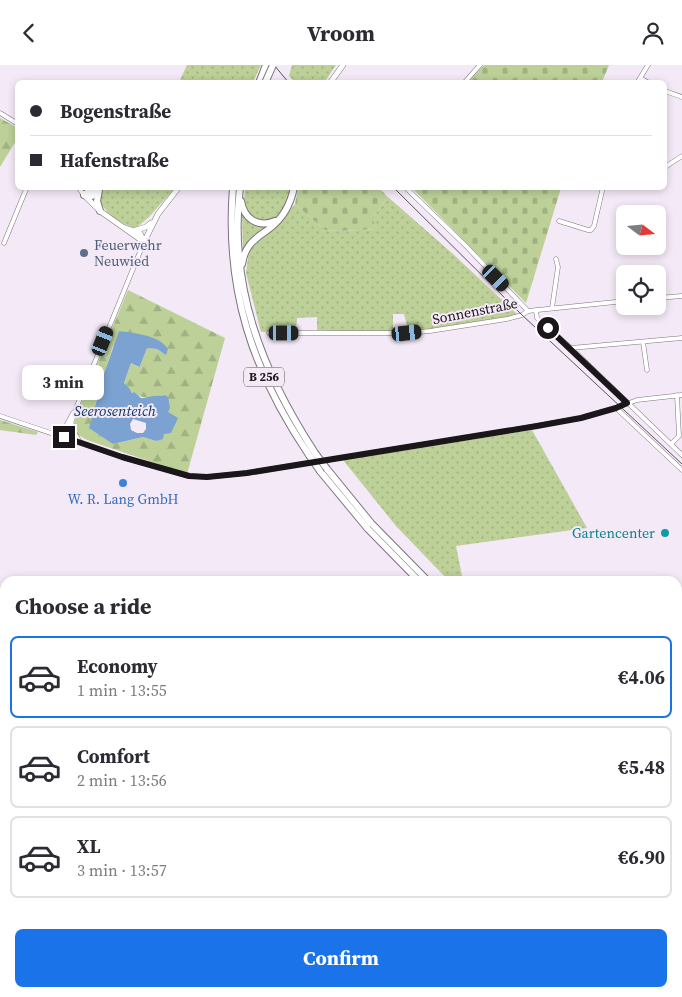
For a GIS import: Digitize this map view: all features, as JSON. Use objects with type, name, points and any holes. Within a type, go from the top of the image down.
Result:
[{"type":"highway","points":[[262,80],[266,65]]},
{"type":"highway","points":[[262,80],[273,65]]},
{"type":"highway","points":[[84,195],[94,190]]},
{"type":"highway","points":[[98,190],[100,211]]},
{"type":"highway","points":[[237,190],[243,210],[251,220],[262,224],[278,219]]},
{"type":"highway","name":"B 256","points":[[237,190],[241,267],[250,318],[276,387],[312,454]]},
{"type":"highway","name":"B 256","points":[[237,190],[232,225],[233,258],[243,317],[266,382],[286,421],[312,454],[342,500],[414,576]]},
{"type":"highway","points":[[241,267],[246,249],[250,243],[271,227],[278,219],[288,206],[293,190]]},
{"type":"highway","name":"B 256","points":[[323,470],[423,576]]},
{"type":"street","points":[[334,80],[343,65]]},
{"type":"street","points":[[467,80],[480,65]]},
{"type":"street","points":[[644,80],[640,78],[648,65]]},
{"type":"street","points":[[667,92],[682,97]]},
{"type":"street","points":[[0,113],[15,122]]},
{"type":"street","points":[[667,166],[682,156]]},
{"type":"street","points":[[4,243],[26,190]]},
{"type":"street","points":[[80,190],[100,211],[144,242]]},
{"type":"street","points":[[136,231],[146,227],[155,219],[178,190]]},
{"type":"street","points":[[408,190],[466,246],[528,311]]},
{"type":"street","points":[[559,221],[588,230],[591,229],[594,226],[602,190]]},
{"type":"street","points":[[65,437],[65,428],[77,406],[155,219]]},
{"type":"street","points":[[120,226],[136,231],[142,236],[144,242]]},
{"type":"street","points":[[552,308],[558,267],[556,259]]},
{"type":"street","points":[[666,297],[682,295]]},
{"type":"street","name":"Sonnenstraße","points":[[270,333],[407,333],[507,319],[522,315],[528,311],[616,302]]},
{"type":"street","points":[[536,311],[537,318],[571,348],[682,455]]},
{"type":"street","points":[[571,348],[682,338]]},
{"type":"street","points":[[643,341],[646,370]]},
{"type":"street","points":[[671,444],[679,436],[677,395]]},
{"type":"street","points":[[0,416],[80,443],[189,476],[207,477],[247,473],[524,428],[581,418],[627,403],[682,395]]},
{"type":"street","points":[[65,437],[72,424],[77,406]]},
{"type":"street","points":[[616,408],[682,470]]},
{"type":"street","points":[[72,424],[80,443]]},
{"type":"green space","points":[[187,65],[261,65],[254,80],[180,80]]},
{"type":"green space","points":[[292,65],[336,65],[326,80],[293,80],[289,76]]},
{"type":"green space","points":[[484,65],[609,65],[603,80],[470,80]]},
{"type":"green space","points":[[0,118],[15,126],[15,142],[0,167]]},
{"type":"green space","points":[[101,190],[173,190],[149,217],[136,228],[119,221],[109,214],[99,199]]},
{"type":"green space","points":[[245,190],[291,190],[282,211],[273,220],[268,222],[261,222],[250,217],[244,203]]},
{"type":"green space","points":[[298,190],[381,190],[388,197],[372,218],[377,229],[325,230],[295,204]]},
{"type":"green space","points":[[414,190],[560,190],[526,303]]},
{"type":"green space","points":[[388,197],[518,315],[409,332],[404,314],[393,314],[393,333],[317,330],[317,317],[297,318],[296,330],[261,332],[246,273],[249,251],[260,238],[278,225],[295,204],[325,230],[377,229],[372,218]]},
{"type":"green space","points":[[242,211],[246,218],[271,224],[243,253]]},
{"type":"green space","points":[[128,290],[225,338],[187,474],[87,440],[73,432],[76,416]],"holes":[[[113,346],[168,349],[165,354],[157,349],[147,348],[140,366],[138,367],[131,363],[124,383],[136,395],[162,397],[168,409],[164,434],[156,441],[143,437],[113,444],[94,409]]]},
{"type":"green space","points":[[0,420],[38,432],[36,435],[0,430]]},
{"type":"green space","points":[[532,430],[587,528],[456,546],[462,576],[444,576],[396,526],[343,460]]},
{"type":"water","name":"Seerosenteich","points":[[119,331],[146,335],[164,344],[168,349],[166,355],[157,349],[147,348],[139,367],[131,363],[124,383],[132,393],[134,392],[141,398],[165,395],[168,397],[170,408],[168,412],[178,418],[171,433],[164,434],[163,439],[156,441],[143,437],[113,444],[89,428],[104,374]],"holes":[[[133,419],[146,423],[146,429],[143,433],[131,430],[130,424]]]},
{"type":"railway","points":[[274,65],[286,80]]},
{"type":"railway","points":[[396,190],[522,315],[682,464]]},
{"type":"place","name":"Feuerwehr Neuwied","points":[[84,253]]},
{"type":"place","name":"W. R. Lang GmbH","points":[[123,483]]},
{"type":"place","name":"Gartencenter","points":[[665,533]]},
{"type":"route","points":[[64,437],[122,457],[189,476],[207,477],[247,473],[581,418],[627,403],[548,328]]}]
